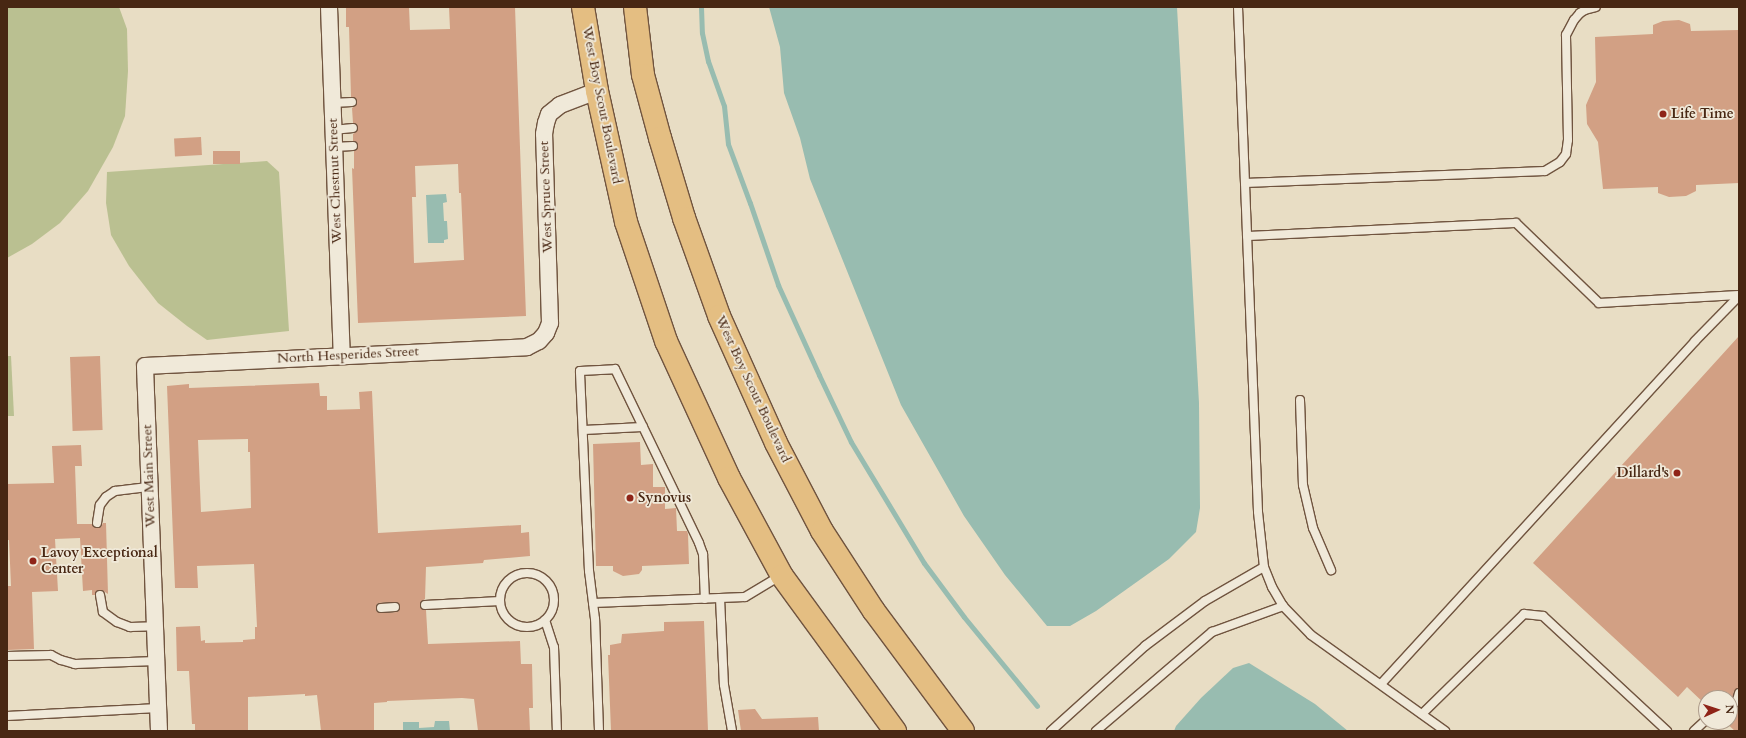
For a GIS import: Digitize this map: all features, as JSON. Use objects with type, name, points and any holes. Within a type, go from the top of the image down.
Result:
[{"type":"main road","name":"West Boy Scout Boulevard","points":[[583,7],[597,92],[626,222],[666,341],[729,478],[782,576],[895,731]]},
{"type":"main road","name":"West Boy Scout Boulevard","points":[[635,7],[643,75],[684,218],[719,316],[772,436],[822,531],[874,611],[964,730]]},
{"type":"street","name":"West Chestnut Street","points":[[329,7],[342,356]]},
{"type":"street","name":"West Spruce Street","points":[[546,333],[550,323],[544,134],[546,123],[549,114],[560,105],[597,92]]},
{"type":"street","name":"North Hesperides Street","points":[[145,366],[527,346],[539,341],[546,333]]},
{"type":"street","name":"West Main Street","points":[[145,366],[159,731]]},
{"type":"lane","points":[[1238,7],[1258,512],[1264,567],[1272,587],[1283,606],[1311,635],[1445,731]]},
{"type":"lane","points":[[1245,183],[1545,171],[1560,162],[1566,154],[1568,140],[1566,35],[1571,24],[1580,13],[1596,7]]},
{"type":"lane","points":[[332,103],[352,102]]},
{"type":"lane","points":[[333,130],[353,128]]},
{"type":"lane","points":[[334,147],[354,146]]},
{"type":"lane","points":[[1247,236],[1516,223],[1600,302],[1739,296]]},
{"type":"lane","points":[[1381,684],[1739,296]]},
{"type":"lane","points":[[599,731],[593,603],[589,571],[580,371],[615,369],[700,543],[703,554],[705,599]]},
{"type":"lane","points":[[1300,400],[1303,485],[1313,528],[1331,570]]},
{"type":"lane","points":[[583,430],[643,427]]},
{"type":"lane","points":[[97,523],[100,505],[106,497],[115,491],[150,487]]},
{"type":"lane","points":[[1051,731],[1145,646],[1205,601],[1264,567]]},
{"type":"lane","points":[[525,573],[535,574],[543,579],[553,594],[551,612],[545,620],[530,627],[522,627],[514,624],[503,613],[500,601],[503,588],[509,580],[516,575],[525,573]]},
{"type":"lane","points":[[593,603],[745,597],[782,576]]},
{"type":"lane","points":[[100,595],[103,612],[117,622],[130,628],[155,626]]},
{"type":"lane","points":[[720,598],[724,684],[732,729]]},
{"type":"lane","points":[[425,605],[500,601]]},
{"type":"lane","points":[[1096,731],[1212,632],[1283,606]]},
{"type":"lane","points":[[381,608],[395,607]]},
{"type":"lane","points":[[1422,714],[1524,614],[1543,616],[1667,731]]},
{"type":"lane","points":[[545,620],[554,647],[557,731]]},
{"type":"lane","points":[[7,656],[51,655],[75,664],[156,661]]},
{"type":"lane","points":[[1739,693],[1739,702]]},
{"type":"lane","points":[[7,716],[158,708]]},
{"type":"green space","points":[[7,7],[119,7],[127,29],[128,71],[125,116],[113,147],[88,191],[60,223],[32,244],[7,258]]},
{"type":"green space","points":[[267,161],[279,172],[289,331],[207,340],[158,303],[129,266],[111,235],[106,203],[107,172]]},
{"type":"green space","points":[[7,356],[11,356],[14,416],[7,416]]},
{"type":"water","points":[[769,7],[1177,7],[1199,403],[1200,508],[1196,532],[1169,559],[1096,611],[1070,626],[1047,626],[1005,575],[964,516],[901,405],[810,179],[800,138],[784,93],[780,47]]},
{"type":"water","points":[[446,194],[447,202],[443,203],[444,221],[447,221],[448,239],[444,240],[444,243],[428,243],[426,195]]},
{"type":"water","points":[[1249,663],[1315,704],[1348,731],[1174,731],[1176,726],[1201,698],[1233,668]]},
{"type":"water","points":[[435,721],[449,721],[450,731],[403,731],[403,722],[419,722],[419,728],[434,727]]},
{"type":"building","points":[[346,7],[409,7],[410,30],[450,29],[449,7],[515,7],[526,316],[358,323],[352,168],[354,169],[354,151],[358,146],[357,143],[353,141],[353,134],[358,128],[357,124],[353,123],[352,108],[357,102],[356,99],[351,97],[349,27],[346,27]],"holes":[[[458,164],[459,193],[461,193],[464,260],[414,263],[412,197],[416,197],[415,166]]]},
{"type":"building","name":"Life Time","points":[[1679,20],[1690,24],[1691,31],[1739,30],[1739,183],[1696,185],[1696,191],[1686,196],[1669,197],[1658,193],[1658,187],[1603,189],[1598,142],[1587,124],[1586,105],[1596,82],[1595,37],[1653,34],[1653,25],[1663,21]]},
{"type":"building","points":[[201,137],[202,155],[175,156],[174,138]]},
{"type":"building","points":[[213,151],[240,151],[240,164],[213,164]]},
{"type":"building","name":"Dillard's","points":[[1739,336],[1739,688],[1736,690],[1698,690],[1698,697],[1687,687],[1678,697],[1533,563]]},
{"type":"building","points":[[100,356],[103,430],[73,431],[70,357]]},
{"type":"building","points":[[319,383],[320,396],[327,396],[327,410],[360,409],[359,392],[372,391],[378,533],[521,525],[521,533],[529,532],[530,556],[484,560],[483,563],[426,567],[425,599],[420,605],[421,608],[426,610],[428,644],[520,641],[521,664],[532,664],[533,708],[529,708],[530,731],[478,731],[474,699],[462,698],[387,701],[374,703],[374,731],[321,731],[317,695],[305,696],[305,694],[248,697],[248,731],[195,731],[195,724],[192,724],[189,671],[177,671],[176,627],[200,626],[201,641],[205,640],[205,643],[243,642],[243,640],[255,639],[255,627],[257,627],[254,564],[197,566],[198,588],[175,588],[167,386],[189,384],[189,388]],"holes":[[[248,439],[248,452],[250,452],[251,508],[201,512],[198,440]],[[397,602],[400,606],[398,612],[381,613],[376,611],[376,606],[378,603]]]},
{"type":"building","name":"Synovus","points":[[640,442],[641,465],[653,464],[653,487],[665,487],[665,509],[676,508],[677,531],[687,531],[689,564],[642,566],[642,570],[639,574],[623,576],[613,571],[613,566],[596,566],[593,444]]},
{"type":"building","name":"Lavoy Exceptional Center","points":[[81,445],[82,466],[75,466],[77,524],[92,524],[96,528],[101,527],[103,523],[106,523],[108,594],[102,590],[97,591],[95,595],[92,595],[92,590],[83,591],[80,538],[55,539],[58,591],[32,592],[34,649],[7,650],[7,586],[11,586],[9,540],[7,540],[7,484],[54,483],[52,446]]},
{"type":"building","points":[[704,621],[708,731],[611,731],[608,655],[610,655],[610,645],[621,643],[622,634],[664,631],[664,622]]},
{"type":"building","name":"Dillard's","points":[[1738,707],[1739,731],[1734,730],[1738,730]]},
{"type":"building","points":[[755,709],[762,719],[818,717],[819,731],[741,731],[738,710]]},
{"type":"waterway","points":[[701,7],[702,33],[708,61],[724,106],[728,144],[778,285],[851,442],[924,563],[964,617],[1037,706]]},
{"type":"place","name":"Life Time","points":[[1663,114]]},
{"type":"place","name":"Dillard's","points":[[1677,473]]},
{"type":"place","name":"Synovus","points":[[630,498]]},
{"type":"place","name":"Lavoy Exceptional Center","points":[[33,561]]}]
